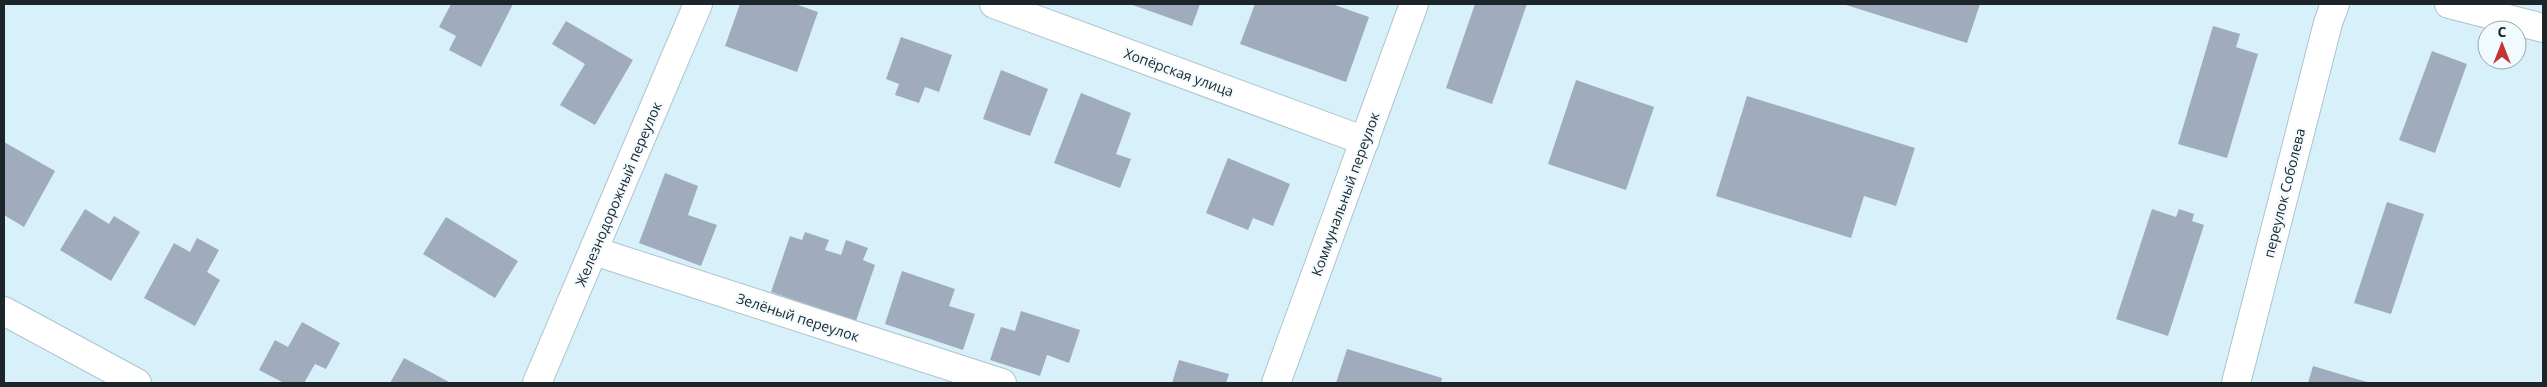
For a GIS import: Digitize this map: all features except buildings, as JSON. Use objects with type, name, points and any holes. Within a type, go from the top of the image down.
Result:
[{"type":"street","name":"Железнодорожный переулок","points":[[538,383],[698,4]]},
{"type":"street","name":"Хопёрская улица","points":[[994,4],[1365,141]]},
{"type":"street","name":"Коммунальный переулок","points":[[1276,383],[1414,4]]},
{"type":"street","name":"переулок Соболева","points":[[2236,383],[2325,32],[2335,4]]},
{"type":"street","points":[[2449,4],[2543,28]]},
{"type":"street","name":"Зелёный переулок","points":[[594,251],[1002,383]]},
{"type":"street","points":[[4,311],[137,383]]}]
